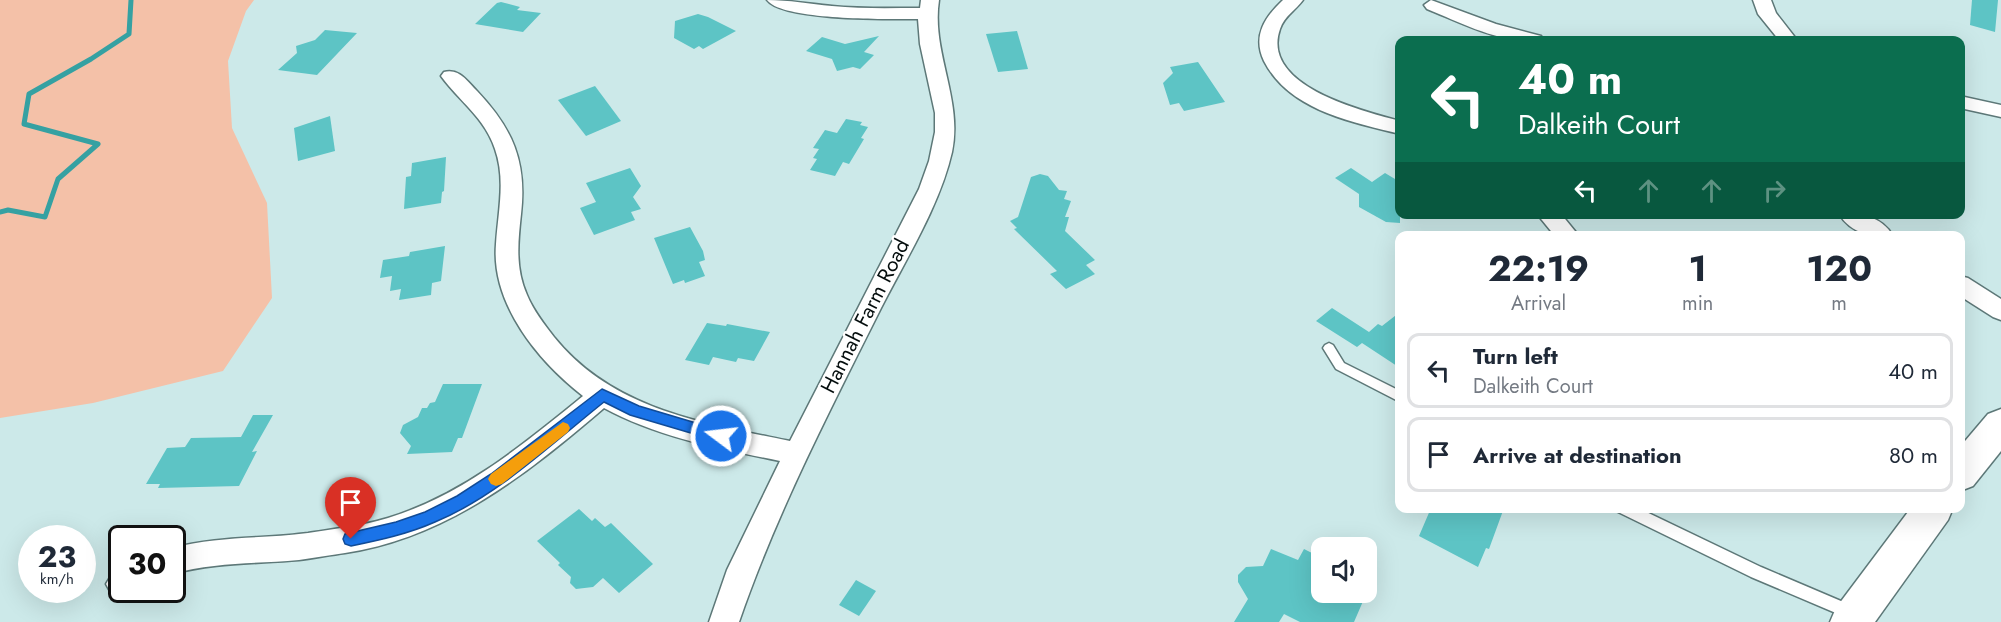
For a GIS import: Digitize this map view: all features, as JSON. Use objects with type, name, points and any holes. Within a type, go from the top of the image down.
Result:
[{"type":"main road","points":[[1965,469],[2001,424]]},
{"type":"main road","points":[[1854,618],[1930,513]]},
{"type":"street","points":[[776,0],[805,8],[826,10],[928,6]]},
{"type":"street","points":[[1294,0],[1270,25],[1267,44],[1273,63],[1282,75],[1293,87],[1320,102],[1395,126]]},
{"type":"street","points":[[1761,0],[1767,14],[1785,36]]},
{"type":"street","points":[[1433,5],[1457,17],[1519,36]]},
{"type":"street","name":"Hannah Farm Road","points":[[724,622],[742,570],[797,453],[930,189],[940,162],[945,113],[926,39],[928,6]]},
{"type":"street","points":[[451,76],[494,123],[508,152],[512,162],[512,192],[507,247],[508,273],[513,291],[527,319],[573,375],[602,395],[635,411],[737,441],[797,453]]},
{"type":"street","points":[[1965,103],[2001,111]]},
{"type":"street","points":[[1553,219],[1563,231]]},
{"type":"street","points":[[1857,219],[1875,231]]},
{"type":"street","points":[[1965,287],[2001,310]]},
{"type":"street","points":[[186,558],[222,549],[298,547],[351,539],[396,529],[430,517],[463,501],[496,479],[602,395]]},
{"type":"lane","points":[[1329,348],[1340,366],[1395,394]]},
{"type":"lane","points":[[1633,513],[1854,618]]},
{"type":"shaded area","points":[[0,0],[254,0],[246,11],[228,61],[232,128],[267,203],[272,298],[223,371],[93,403],[0,418]]},
{"type":"building","points":[[1972,0],[1998,0],[1995,32],[1970,25]]},
{"type":"building","points":[[497,3],[520,7],[517,10],[541,13],[523,32],[475,24]]},
{"type":"building","points":[[698,14],[736,31],[703,49],[699,46],[694,49],[674,38],[675,21]]},
{"type":"building","points":[[325,30],[357,33],[317,75],[278,70],[297,53],[296,46],[315,40]]},
{"type":"building","points":[[1017,31],[1028,69],[998,72],[986,34]]},
{"type":"building","points":[[879,36],[864,52],[874,55],[860,69],[853,67],[837,71],[832,59],[806,51],[822,37],[845,44]]},
{"type":"building","points":[[1198,62],[1225,102],[1184,111],[1179,103],[1170,105],[1163,83],[1173,73],[1170,67]]},
{"type":"building","points":[[595,86],[621,121],[586,136],[558,100]]},
{"type":"building","points":[[330,116],[335,151],[298,161],[294,128]]},
{"type":"building","points":[[846,119],[862,122],[860,125],[868,127],[861,138],[864,139],[849,164],[843,162],[835,176],[810,170],[817,159],[813,158],[819,149],[813,148],[825,130],[837,133]]},
{"type":"building","points":[[446,157],[441,203],[404,209],[406,177],[411,176],[412,163]]},
{"type":"building","points":[[630,168],[641,186],[633,197],[641,209],[631,212],[635,220],[594,235],[580,208],[596,202],[586,183]]},
{"type":"building","points":[[1351,168],[1372,182],[1385,173],[1395,179],[1395,219],[1400,219],[1400,223],[1386,222],[1359,207],[1359,194],[1335,178]]},
{"type":"building","points":[[1040,174],[1048,176],[1059,190],[1067,191],[1064,199],[1071,201],[1065,217],[1069,217],[1065,231],[1095,260],[1086,265],[1095,274],[1066,289],[1050,274],[1057,271],[1014,229],[1017,228],[1010,221],[1018,217],[1031,177]]},
{"type":"building","points":[[690,227],[703,251],[705,260],[699,262],[705,276],[685,283],[684,280],[673,284],[654,238]]},
{"type":"building","points":[[445,246],[441,281],[432,283],[431,295],[399,300],[401,289],[390,291],[392,276],[380,278],[383,260],[409,256],[410,252]]},
{"type":"building","points":[[1332,308],[1369,332],[1378,324],[1382,326],[1395,316],[1395,365],[1362,343],[1357,347],[1316,321]]},
{"type":"building","points":[[707,323],[726,326],[727,324],[770,332],[754,361],[738,358],[736,362],[713,357],[709,365],[685,360]]},
{"type":"building","points":[[443,384],[482,384],[462,438],[458,438],[452,452],[407,454],[411,446],[400,433],[403,425],[418,417],[422,408],[427,408],[430,403],[435,402]]},
{"type":"building","points":[[253,415],[273,415],[252,452],[257,451],[239,486],[158,488],[160,484],[146,484],[167,448],[185,447],[191,438],[241,437]]},
{"type":"building","points":[[579,509],[592,521],[595,518],[605,527],[611,523],[653,564],[619,593],[603,578],[593,587],[576,589],[570,583],[571,577],[558,565],[560,563],[537,541]]},
{"type":"building","points":[[1429,513],[1502,513],[1489,549],[1486,548],[1478,567],[1419,536]]},
{"type":"building","points":[[1271,549],[1298,560],[1304,549],[1311,552],[1311,603],[1362,603],[1354,622],[1300,622],[1284,614],[1279,622],[1234,622],[1248,599],[1238,582],[1238,575],[1246,567],[1263,566]]},
{"type":"building","points":[[856,580],[876,591],[859,616],[839,605]]},
{"type":"waterway","points":[[0,212],[8,210],[45,217],[58,179],[98,144],[24,124],[29,94],[91,59],[129,34],[131,0]]},
{"type":"slow traffic","points":[[496,479],[563,428]]},
{"type":"route","points":[[351,539],[396,529],[430,517],[463,501],[496,479],[602,395],[635,411],[721,436]]}]
